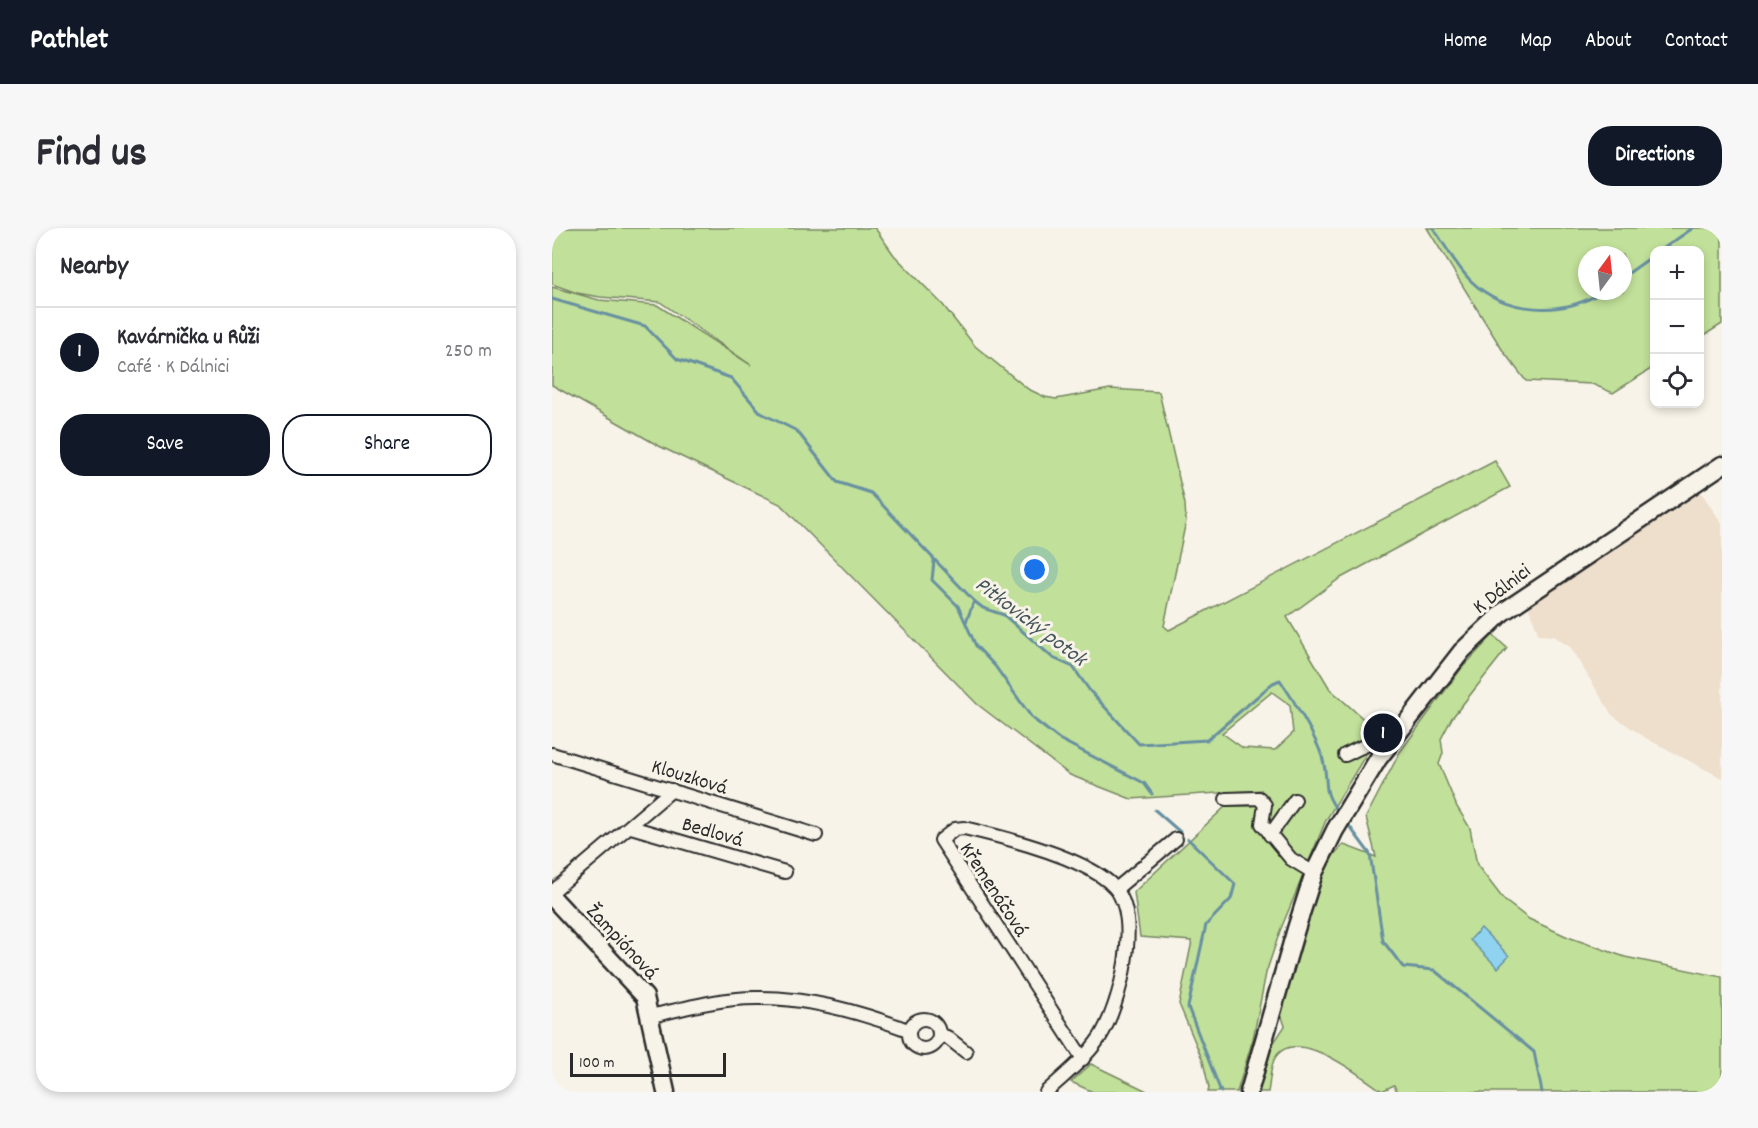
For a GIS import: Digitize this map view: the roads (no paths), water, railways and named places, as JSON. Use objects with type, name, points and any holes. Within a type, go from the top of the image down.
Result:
[{"type":"street","name":"K Dálnici","points":[[1249,1092],[1314,873],[1354,796],[1389,746],[1462,651],[1503,612],[1722,465]]},
{"type":"street","points":[[1346,755],[1376,742],[1383,742],[1389,746]]},
{"type":"street","name":"Klouzková","points":[[552,754],[816,835]]},
{"type":"street","name":"Bedlová","points":[[552,894],[672,790]]},
{"type":"street","points":[[1226,799],[1259,798],[1265,805],[1262,824],[1270,835],[1291,859],[1314,873]]},
{"type":"street","points":[[1270,835],[1295,800]]},
{"type":"street","name":"Bedlová","points":[[631,827],[785,872]]},
{"type":"street","name":"Křemenáčová","points":[[1083,1059],[941,840],[956,829],[964,828],[992,834],[1042,849],[1096,874],[1116,889]]},
{"type":"street","points":[[1046,1092],[1083,1059],[1100,1037],[1109,1020],[1121,982],[1128,940],[1127,917],[1116,889],[1176,839]]},
{"type":"street","name":"Žampiónová","points":[[552,894],[645,997],[666,1092]]},
{"type":"street","points":[[651,1016],[712,1002],[755,998],[826,1005],[908,1030]]},
{"type":"street","points":[[939,1034],[933,1047],[926,1050],[912,1045],[908,1030],[912,1024],[925,1019],[932,1021],[939,1034],[947,1036],[966,1052]]},
{"type":"water","points":[[1481,928],[1509,956],[1498,968],[1470,940]]},
{"type":"waterway","points":[[1433,228],[1471,281],[1500,300],[1517,306],[1535,308],[1553,308],[1585,300]]},
{"type":"waterway","points":[[1667,246],[1693,228]]},
{"type":"waterway","points":[[1632,271],[1650,258]]},
{"type":"waterway","name":"Pitkovický potok","points":[[552,299],[645,326],[677,359],[731,378],[761,413],[797,431],[837,482],[871,493],[974,601],[983,608],[1004,615],[1053,658],[1073,667],[1090,691],[1139,744],[1207,740],[1273,683],[1280,680],[1316,741],[1325,768],[1327,792],[1339,813]]},
{"type":"waterway","points":[[934,561],[932,580],[958,606],[976,646],[995,666],[1032,718],[1059,739],[1144,783],[1152,794]]},
{"type":"waterway","points":[[966,622],[974,601]]},
{"type":"waterway","points":[[1155,810],[1180,832]]},
{"type":"waterway","name":"Pitkovický potok","points":[[1347,823],[1370,854],[1383,941],[1403,967],[1434,970],[1534,1052],[1542,1092]]},
{"type":"waterway","points":[[1188,839],[1235,884],[1231,899],[1206,925],[1188,1007],[1221,1092]]},
{"type":"place","name":"Kavárnička u Růži","points":[[1383,733]]}]
